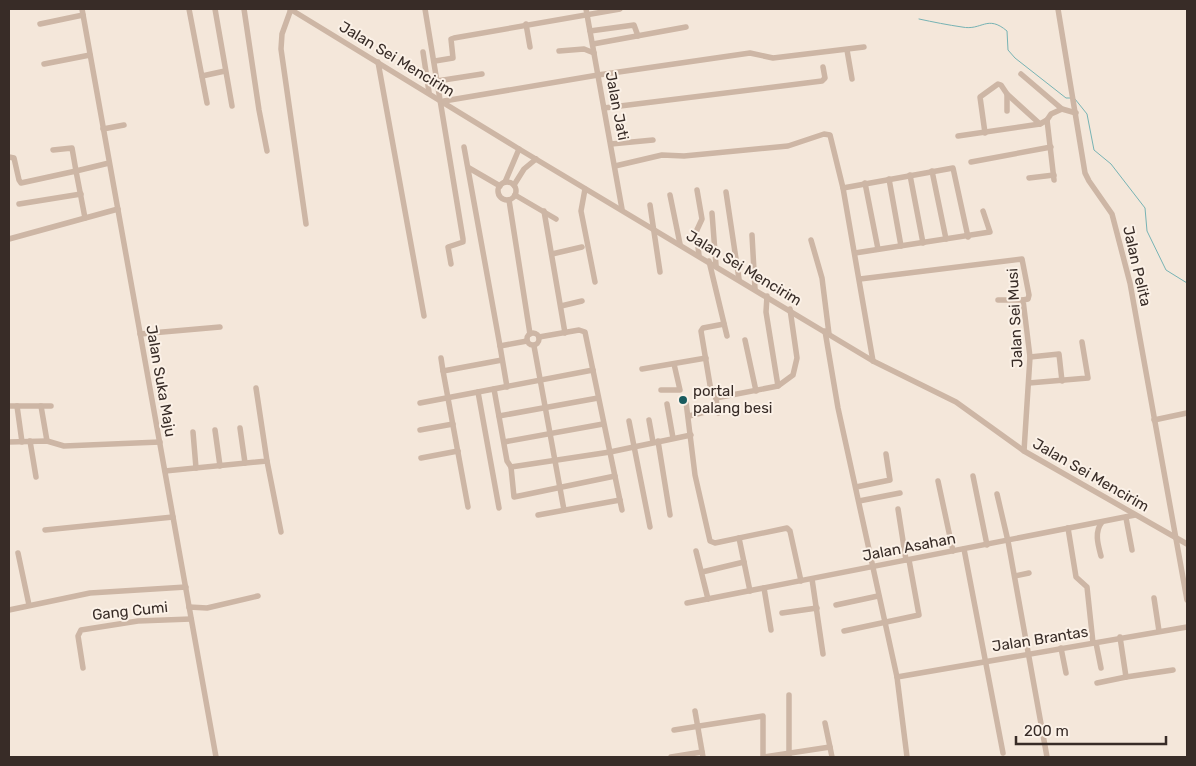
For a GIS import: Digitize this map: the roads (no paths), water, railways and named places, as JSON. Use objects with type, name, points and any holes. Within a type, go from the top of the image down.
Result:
[{"type":"street","points":[[189,9],[207,103]]},
{"type":"street","points":[[215,9],[232,106]]},
{"type":"street","points":[[244,9],[257,101],[268,152]]},
{"type":"street","points":[[290,9],[282,34],[281,49],[306,224]]},
{"type":"street","name":"Jalan Sei Mencirim","points":[[290,9],[429,92],[519,149],[655,228],[873,360],[956,402],[1024,451],[1187,544]]},
{"type":"street","points":[[425,9],[442,100],[463,239],[460,244],[448,246],[451,264]]},
{"type":"street","points":[[434,61],[453,58],[453,38],[586,11],[620,9]]},
{"type":"street","name":"Jalan Pelita","points":[[1058,9],[1086,177],[1107,204],[1115,224],[1130,283],[1187,600]]},
{"type":"street","name":"Jalan Jati","points":[[586,11],[622,209]]},
{"type":"street","points":[[40,24],[82,12]]},
{"type":"street","name":"Jalan Suka Maju","points":[[82,12],[216,757]]},
{"type":"street","points":[[526,24],[530,47]]},
{"type":"street","points":[[590,32],[634,24],[638,36]]},
{"type":"street","points":[[592,44],[686,27]]},
{"type":"street","points":[[442,100],[750,53],[773,58],[864,47]]},
{"type":"street","points":[[559,52],[584,49],[594,53]]},
{"type":"street","points":[[847,50],[852,79]]},
{"type":"street","points":[[424,52],[429,92]]},
{"type":"street","points":[[44,64],[90,55]]},
{"type":"street","points":[[378,62],[424,316]]},
{"type":"street","points":[[604,108],[822,81],[825,78],[823,67]]},
{"type":"street","points":[[202,76],[225,71]]},
{"type":"street","points":[[437,81],[482,74]]},
{"type":"street","points":[[1021,74],[1062,109],[1076,113]]},
{"type":"street","points":[[985,132],[980,97],[998,84],[1040,124]]},
{"type":"street","points":[[1006,110],[1007,94]]},
{"type":"street","points":[[1029,178],[1054,178],[1048,120],[1051,114],[1062,109]]},
{"type":"street","points":[[958,136],[1040,124],[1048,120]]},
{"type":"street","points":[[103,129],[124,125]]},
{"type":"street","points":[[615,166],[662,155],[684,156],[788,146],[827,134],[833,141],[843,188],[873,360]]},
{"type":"street","points":[[611,144],[652,140]]},
{"type":"street","points":[[464,147],[506,387]]},
{"type":"street","points":[[971,162],[1051,147]]},
{"type":"street","points":[[54,150],[72,148],[85,218]]},
{"type":"street","points":[[509,200],[503,199],[499,194],[519,149]]},
{"type":"street","points":[[9,157],[14,158],[19,180],[22,183],[109,164]]},
{"type":"street","points":[[515,194],[514,185],[524,169],[536,159]]},
{"type":"street","points":[[514,163],[524,169]]},
{"type":"street","points":[[843,188],[951,167],[955,170],[968,237]]},
{"type":"street","points":[[469,168],[502,184],[514,185]]},
{"type":"street","points":[[932,170],[946,240]]},
{"type":"street","points":[[910,175],[923,243]]},
{"type":"street","points":[[889,179],[901,246]]},
{"type":"street","points":[[865,183],[878,249]]},
{"type":"street","points":[[585,188],[581,211],[595,282]]},
{"type":"street","points":[[697,190],[702,219],[696,232],[699,255]]},
{"type":"street","points":[[726,192],[739,279]]},
{"type":"street","points":[[18,204],[81,194]]},
{"type":"street","points":[[509,200],[515,194]]},
{"type":"street","points":[[515,194],[556,219]]},
{"type":"street","points":[[670,195],[680,244]]},
{"type":"street","points":[[509,200],[530,334],[527,341]]},
{"type":"street","points":[[650,205],[655,228],[654,238],[660,272]]},
{"type":"street","points":[[9,232],[9,239],[118,208]]},
{"type":"street","points":[[544,211],[565,333]]},
{"type":"street","points":[[855,253],[968,237],[990,232],[983,211]]},
{"type":"street","points":[[712,213],[716,265]]},
{"type":"street","points":[[752,235],[756,289]]},
{"type":"street","points":[[811,240],[822,278],[832,379],[897,677],[908,757]]},
{"type":"street","points":[[552,254],[582,247]]},
{"type":"street","name":"Jalan Sei Musi","points":[[860,279],[1019,258],[1025,262],[1029,295],[1028,299],[1023,300],[1028,328],[1030,357],[1024,451]]},
{"type":"street","points":[[708,261],[727,336]]},
{"type":"street","points":[[768,296],[766,312],[778,386]]},
{"type":"street","points":[[998,300],[1023,300]]},
{"type":"street","points":[[561,306],[582,301]]},
{"type":"street","points":[[716,398],[778,386],[791,378],[797,368],[790,310]]},
{"type":"street","points":[[718,413],[716,398],[710,391],[701,329],[724,324]]},
{"type":"street","points":[[140,334],[220,328]]},
{"type":"street","points":[[530,334],[536,334],[539,337],[580,330],[585,332],[622,510]]},
{"type":"street","points":[[534,346],[538,343],[539,337]]},
{"type":"street","points":[[745,340],[756,391]]},
{"type":"street","points":[[500,346],[527,341],[534,346],[564,510]]},
{"type":"street","points":[[1029,383],[1088,378],[1082,342]]},
{"type":"street","points":[[1030,357],[1059,354],[1062,381]]},
{"type":"street","points":[[441,358],[468,507]]},
{"type":"street","points":[[642,369],[706,358]]},
{"type":"street","points":[[443,371],[502,360]]},
{"type":"street","points":[[661,390],[680,390],[674,364]]},
{"type":"street","points":[[420,403],[593,370]]},
{"type":"street","points":[[256,388],[280,532]]},
{"type":"street","points":[[494,389],[504,442],[511,467],[515,498],[615,476]]},
{"type":"street","points":[[478,392],[499,508]]},
{"type":"street","points":[[499,416],[598,398]]},
{"type":"street","points":[[686,402],[695,475],[710,540],[715,543],[784,528],[789,529],[801,581]]},
{"type":"street","points":[[667,404],[673,438]]},
{"type":"street","points":[[9,406],[51,406]]},
{"type":"street","points":[[17,406],[22,442]]},
{"type":"street","points":[[41,406],[47,441]]},
{"type":"street","points":[[689,416],[705,412]]},
{"type":"street","points":[[1154,420],[1187,413]]},
{"type":"street","points":[[649,420],[670,514]]},
{"type":"street","points":[[629,421],[650,527]]},
{"type":"street","points":[[420,430],[453,424]]},
{"type":"street","points":[[504,442],[603,424]]},
{"type":"street","points":[[240,428],[244,463]]},
{"type":"street","points":[[215,430],[220,466]]},
{"type":"street","points":[[193,432],[196,468]]},
{"type":"street","points":[[511,467],[610,452],[655,441],[691,435]]},
{"type":"street","points":[[30,441],[36,476]]},
{"type":"street","points":[[9,442],[47,441],[64,446],[160,442]]},
{"type":"street","points":[[421,458],[458,451]]},
{"type":"street","points":[[856,487],[890,480],[886,454]]},
{"type":"street","points":[[165,472],[267,461]]},
{"type":"street","points":[[973,476],[987,545]]},
{"type":"street","points":[[938,481],[953,551]]},
{"type":"street","points":[[859,501],[900,493]]},
{"type":"street","points":[[997,494],[1015,576],[1047,757]]},
{"type":"street","points":[[538,515],[620,500]]},
{"type":"street","points":[[844,631],[919,614],[898,509]]},
{"type":"street","name":"Jalan Asahan","points":[[687,603],[1135,515]]},
{"type":"street","points":[[45,530],[173,517]]},
{"type":"street","points":[[1126,518],[1132,550]]},
{"type":"street","points":[[1101,556],[1097,540],[1098,530],[1102,522]]},
{"type":"street","points":[[1068,528],[1076,577],[1087,587],[1095,643],[1101,668]]},
{"type":"street","points":[[739,538],[750,591]]},
{"type":"street","points":[[964,549],[1003,753]]},
{"type":"street","points":[[696,551],[708,599]]},
{"type":"street","points":[[18,552],[29,606]]},
{"type":"street","points":[[702,572],[744,562]]},
{"type":"street","points":[[1015,576],[1029,573]]},
{"type":"street","points":[[812,579],[824,654]]},
{"type":"street","points":[[9,610],[90,594],[186,587]]},
{"type":"street","points":[[764,588],[772,630]]},
{"type":"street","points":[[190,607],[207,608],[258,596]]},
{"type":"street","points":[[836,605],[878,596]]},
{"type":"street","points":[[1154,598],[1159,631]]},
{"type":"street","points":[[782,613],[817,608]]},
{"type":"street","name":"Gang Cumi","points":[[82,668],[78,636],[81,630],[138,621],[192,619]]},
{"type":"street","name":"Jalan Brantas","points":[[897,677],[1120,637],[1187,627]]},
{"type":"street","points":[[1120,637],[1126,677]]},
{"type":"street","points":[[1061,648],[1066,672]]},
{"type":"street","points":[[1097,683],[1173,670]]},
{"type":"street","points":[[788,755],[789,695]]},
{"type":"street","points":[[671,757],[703,755],[695,711]]},
{"type":"street","points":[[674,730],[763,716],[763,757],[788,755],[830,746]]},
{"type":"street","points":[[825,723],[832,757]]},
{"type":"waterway","points":[[919,19],[969,28],[989,23],[1000,26],[1007,31],[1008,50],[1015,58],[1066,98],[1071,98]]},
{"type":"waterway","points":[[1075,99],[1087,114],[1094,150],[1111,164],[1145,208],[1147,231],[1166,270],[1187,283]]},
{"type":"place","name":"portal palang besi","points":[[683,400]]}]
